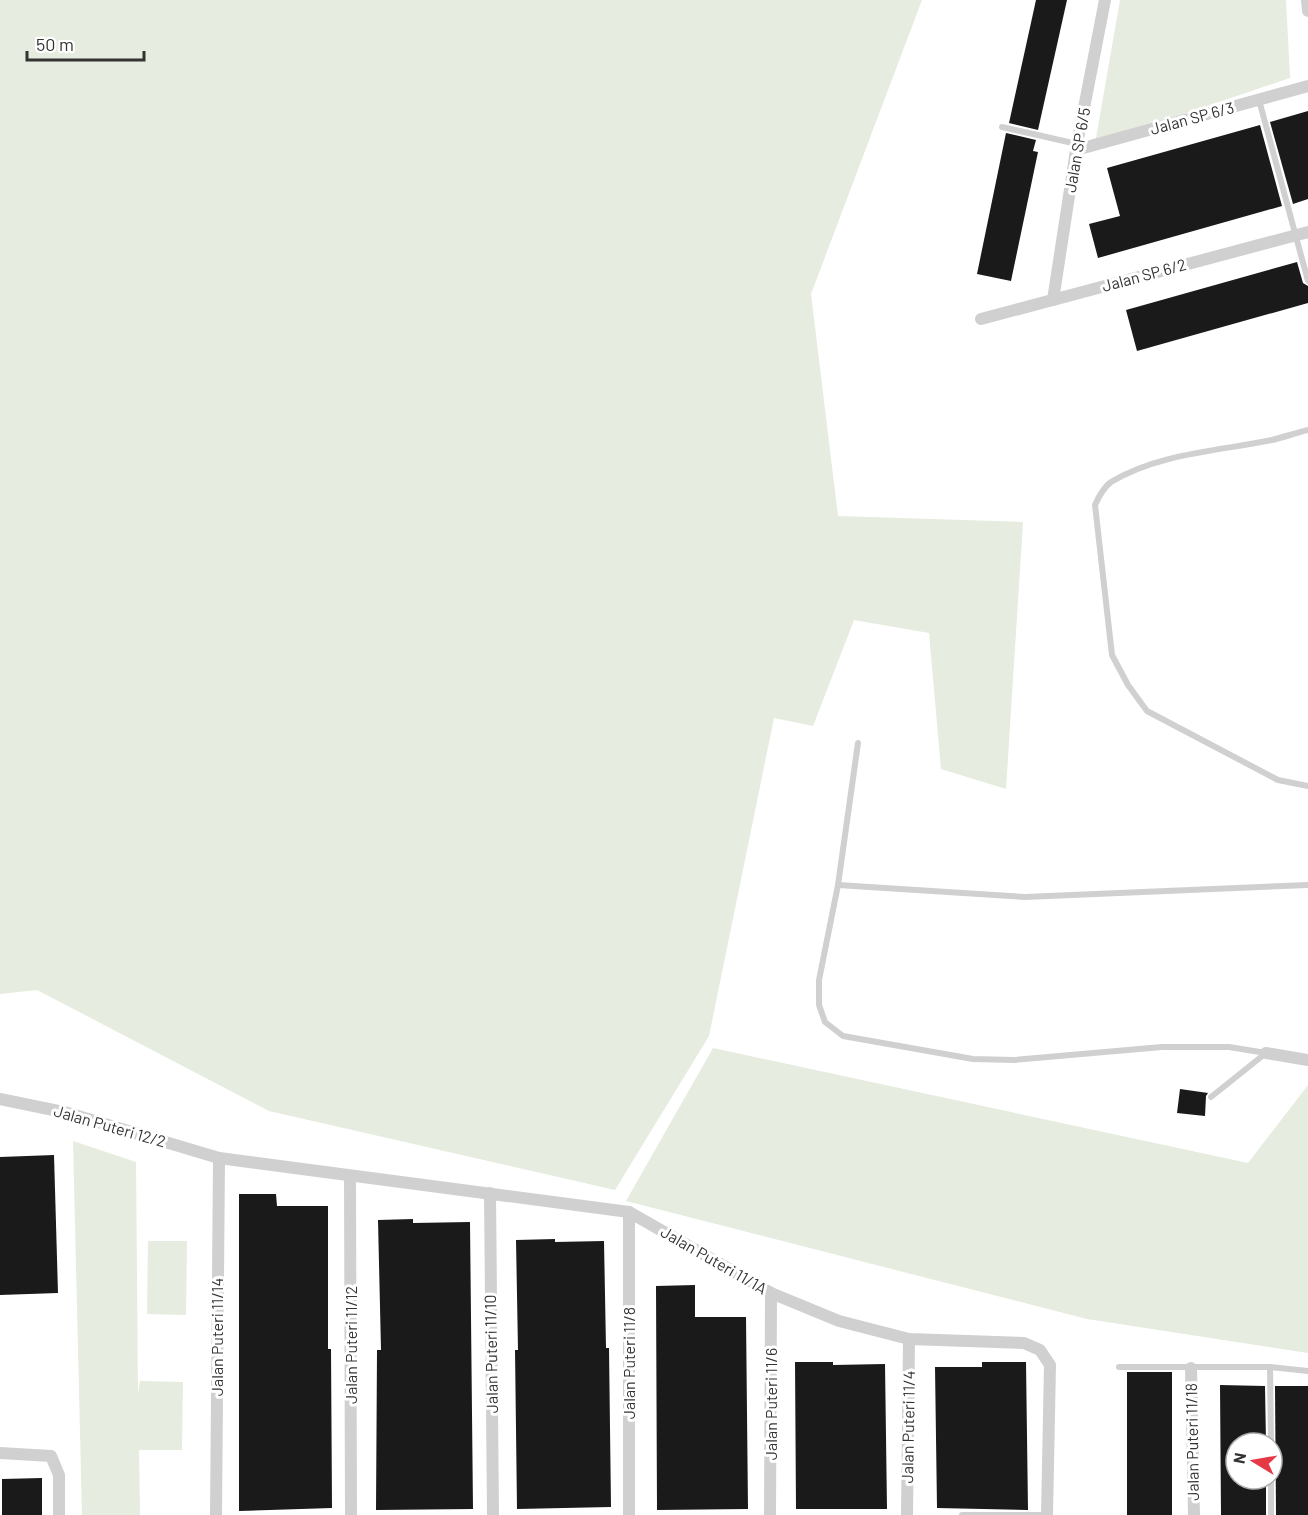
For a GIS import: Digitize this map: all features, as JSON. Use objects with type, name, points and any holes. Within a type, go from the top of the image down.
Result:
[{"type":"street","name":"Jalan SP 6/5","points":[[1053,300],[1077,147],[1105,0]]},
{"type":"street","points":[[1307,0],[1308,11]]},
{"type":"street","name":"Jalan SP 6/3","points":[[1077,147],[1308,86]]},
{"type":"street","name":"Jalan SP 6/2","points":[[981,319],[1308,232]]},
{"type":"street","points":[[1266,1053],[1308,1060]]},
{"type":"street","name":"Jalan Puteri 12/2","points":[[0,1099],[68,1113],[219,1158]]},
{"type":"street","name":"Jalan Puteri 11/1A","points":[[219,1158],[630,1212],[771,1293],[839,1321],[909,1339],[1024,1343],[1040,1350],[1050,1365],[1047,1515]]},
{"type":"street","name":"Jalan Puteri 11/14","points":[[216,1515],[219,1158]]},
{"type":"street","name":"Jalan Puteri 11/12","points":[[350,1176],[351,1515]]},
{"type":"street","name":"Jalan Puteri 11/10","points":[[490,1193],[493,1515]]},
{"type":"street","name":"Jalan Puteri 11/8","points":[[629,1515],[630,1212]]},
{"type":"street","name":"Jalan Puteri 11/6","points":[[770,1515],[771,1293]]},
{"type":"street","name":"Jalan Puteri 11/4","points":[[907,1515],[909,1339]]},
{"type":"street","name":"Jalan Puteri 11/18","points":[[1191,1368],[1194,1515]]},
{"type":"street","points":[[0,1453],[51,1456],[59,1475],[59,1515]]},
{"type":"lane","points":[[1258,99],[1308,281]]},
{"type":"lane","points":[[1002,128],[1077,147]]},
{"type":"lane","points":[[1308,430],[1272,440],[1220,448],[1144,466],[1110,483],[1101,491],[1095,505],[1112,655],[1128,685],[1147,711],[1278,780],[1308,786]]},
{"type":"lane","points":[[858,743],[838,885],[819,980],[819,1005],[825,1022],[843,1036],[973,1059],[1014,1060],[1162,1047],[1229,1047],[1266,1053]]},
{"type":"lane","points":[[838,885],[1025,897],[1308,885]]},
{"type":"lane","points":[[1211,1097],[1266,1053]]},
{"type":"lane","points":[[1119,1367],[1270,1367],[1308,1371]]},
{"type":"lane","points":[[1270,1367],[1270,1431]]},
{"type":"lane","points":[[1271,1491],[1271,1515]]},
{"type":"lane","points":[[962,1515],[1047,1515]]},
{"type":"shaded area","points":[[0,0],[922,0],[811,294],[838,516],[1023,522],[1006,789],[941,769],[929,633],[854,620],[813,726],[774,718],[709,1036],[615,1190],[269,1111],[37,990],[0,994]]},
{"type":"shaded area","points":[[1120,0],[1286,0],[1290,78],[1095,144]]},
{"type":"shaded area","points":[[713,1048],[1248,1163],[1308,1085],[1308,1353],[1087,1319],[626,1201]]},
{"type":"shaded area","points":[[73,1141],[136,1162],[138,1394],[140,1381],[183,1382],[182,1450],[139,1450],[140,1515],[82,1515]]},
{"type":"shaded area","points":[[148,1241],[187,1241],[186,1315],[147,1314]]},
{"type":"building","points":[[1036,0],[1067,0],[1038,130],[1009,123]]},
{"type":"building","points":[[1308,111],[1308,199],[1293,204],[1270,122]]},
{"type":"building","points":[[1260,125],[1282,206],[1098,258],[1089,224],[1120,216],[1107,168]]},
{"type":"building","points":[[1006,133],[1036,140],[1033,151],[1038,152],[1011,281],[977,274]]},
{"type":"building","points":[[1297,262],[1303,283],[1308,286],[1308,303],[1137,351],[1126,310]]},
{"type":"building","points":[[1180,1089],[1208,1093],[1205,1116],[1177,1113]]},
{"type":"building","points":[[54,1155],[58,1293],[0,1295],[0,1157]]},
{"type":"building","points":[[239,1194],[276,1194],[277,1206],[328,1206],[328,1349],[331,1349],[332,1508],[239,1511]]},
{"type":"building","points":[[413,1219],[413,1223],[470,1222],[473,1509],[376,1510],[377,1350],[381,1350],[378,1220]]},
{"type":"building","points":[[555,1239],[555,1242],[604,1241],[606,1348],[609,1348],[611,1507],[517,1509],[516,1240]]},
{"type":"building","points":[[695,1285],[695,1317],[746,1317],[748,1509],[657,1510],[656,1286]]},
{"type":"building","points":[[795,1362],[833,1362],[833,1365],[885,1364],[887,1509],[796,1509]]},
{"type":"building","points":[[982,1362],[1026,1362],[1028,1510],[937,1508],[935,1367],[982,1367]]},
{"type":"building","points":[[1127,1372],[1172,1372],[1172,1515],[1127,1515]]},
{"type":"building","points":[[1220,1385],[1265,1386],[1266,1431],[1224,1431],[1224,1491],[1266,1491],[1266,1515],[1221,1515]]},
{"type":"building","points":[[1275,1386],[1308,1386],[1308,1515],[1276,1515],[1276,1491],[1284,1491],[1284,1431],[1275,1431]]},
{"type":"building","points":[[42,1478],[42,1515],[2,1515],[2,1479]]}]
